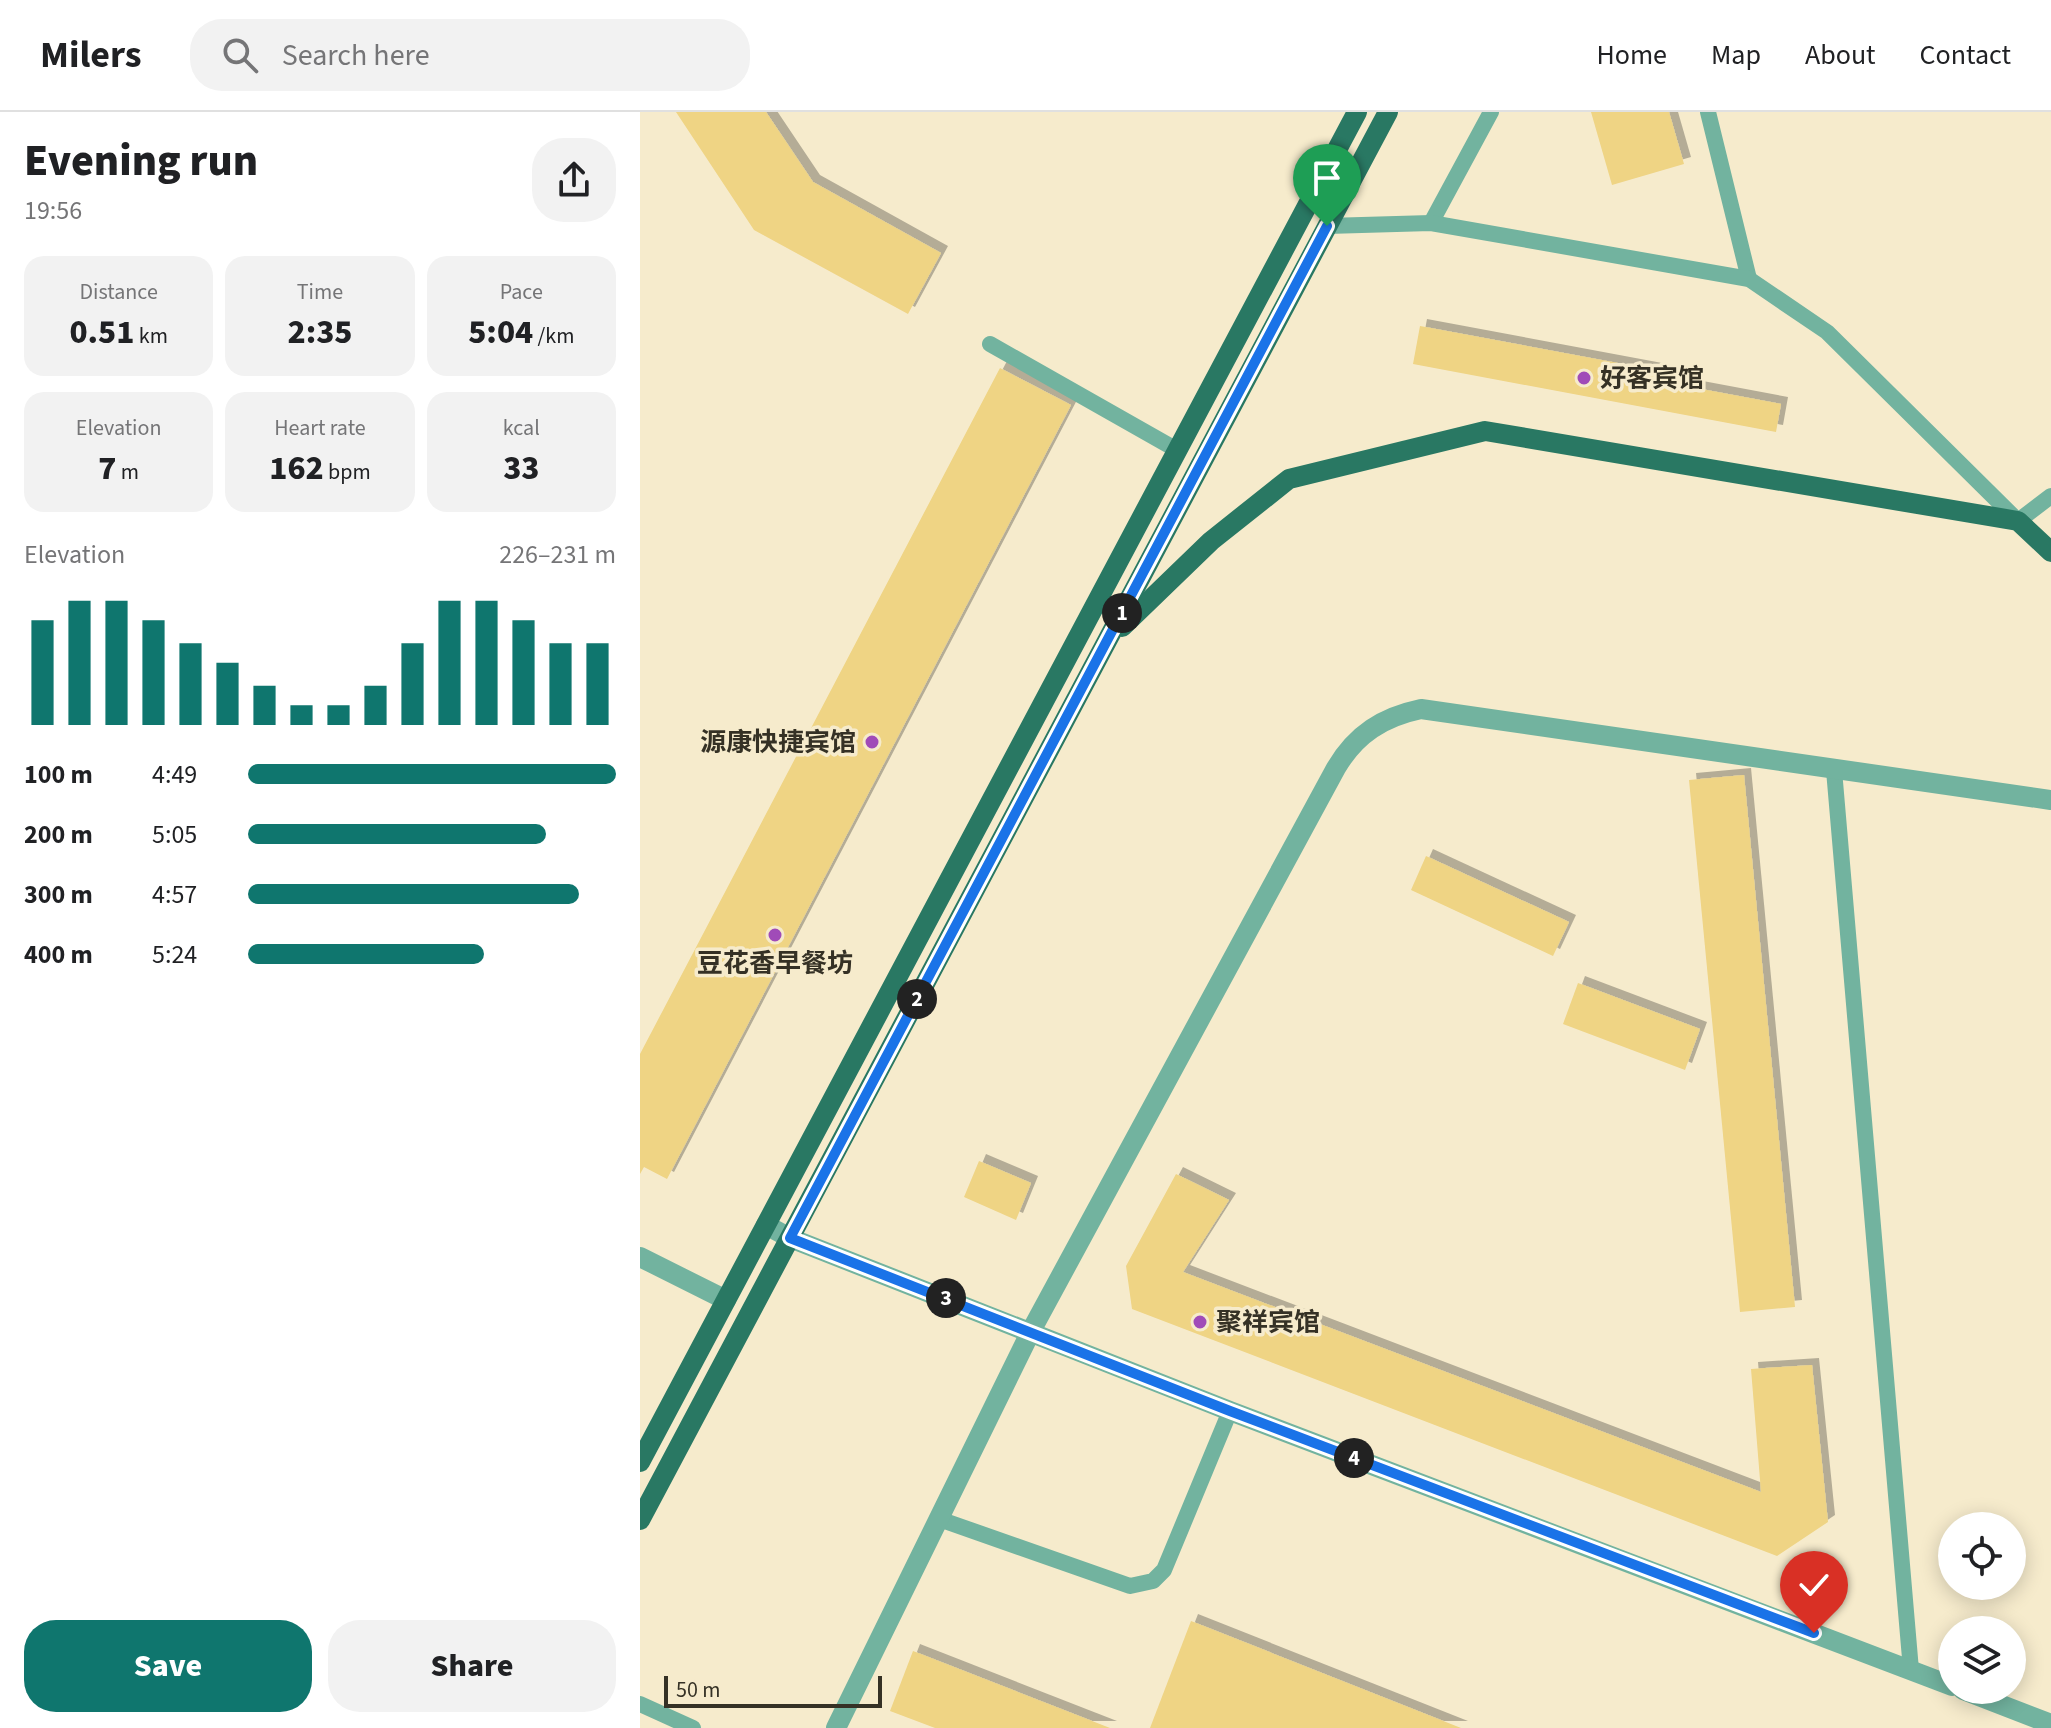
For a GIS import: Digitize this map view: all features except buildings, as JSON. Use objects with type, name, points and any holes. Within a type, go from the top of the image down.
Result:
[{"type":"main road","points":[[640,1462],[1357,112]]},
{"type":"main road","points":[[640,1520],[1388,112]]},
{"type":"main road","points":[[1107,642],[1211,541],[1289,479],[1485,431],[2018,521],[2051,552]]},
{"type":"street","points":[[836,1728],[1031,1331],[1336,768],[1368,730],[1393,716],[1421,709],[2051,800]]},
{"type":"street","points":[[766,1225],[790,1238],[1230,1411],[1938,1681]]},
{"type":"street","points":[[640,1257],[726,1300]]},
{"type":"street","points":[[1999,1704],[2051,1724]]},
{"type":"lane","points":[[1431,223],[1491,112]]},
{"type":"lane","points":[[1708,112],[1749,279]]},
{"type":"lane","points":[[1327,226],[1431,223],[1749,279],[1827,332],[2018,521],[2051,496]]},
{"type":"lane","points":[[990,344],[1177,450]]},
{"type":"lane","points":[[1834,770],[1911,1670]]},
{"type":"lane","points":[[939,1519],[1130,1586],[1153,1581],[1164,1570],[1230,1411]]},
{"type":"lane","points":[[640,1704],[693,1728]]},
{"type":"place","name":"好客宾馆","points":[[1584,378]]},
{"type":"place","name":"源康快捷宾馆","points":[[872,742]]},
{"type":"place","name":"豆花香早餐坊","points":[[775,935]]},
{"type":"place","name":"聚祥宾馆","points":[[1200,1322]]},
{"type":"route","points":[[1327,226],[790,1238],[1230,1411],[1814,1633]]}]
